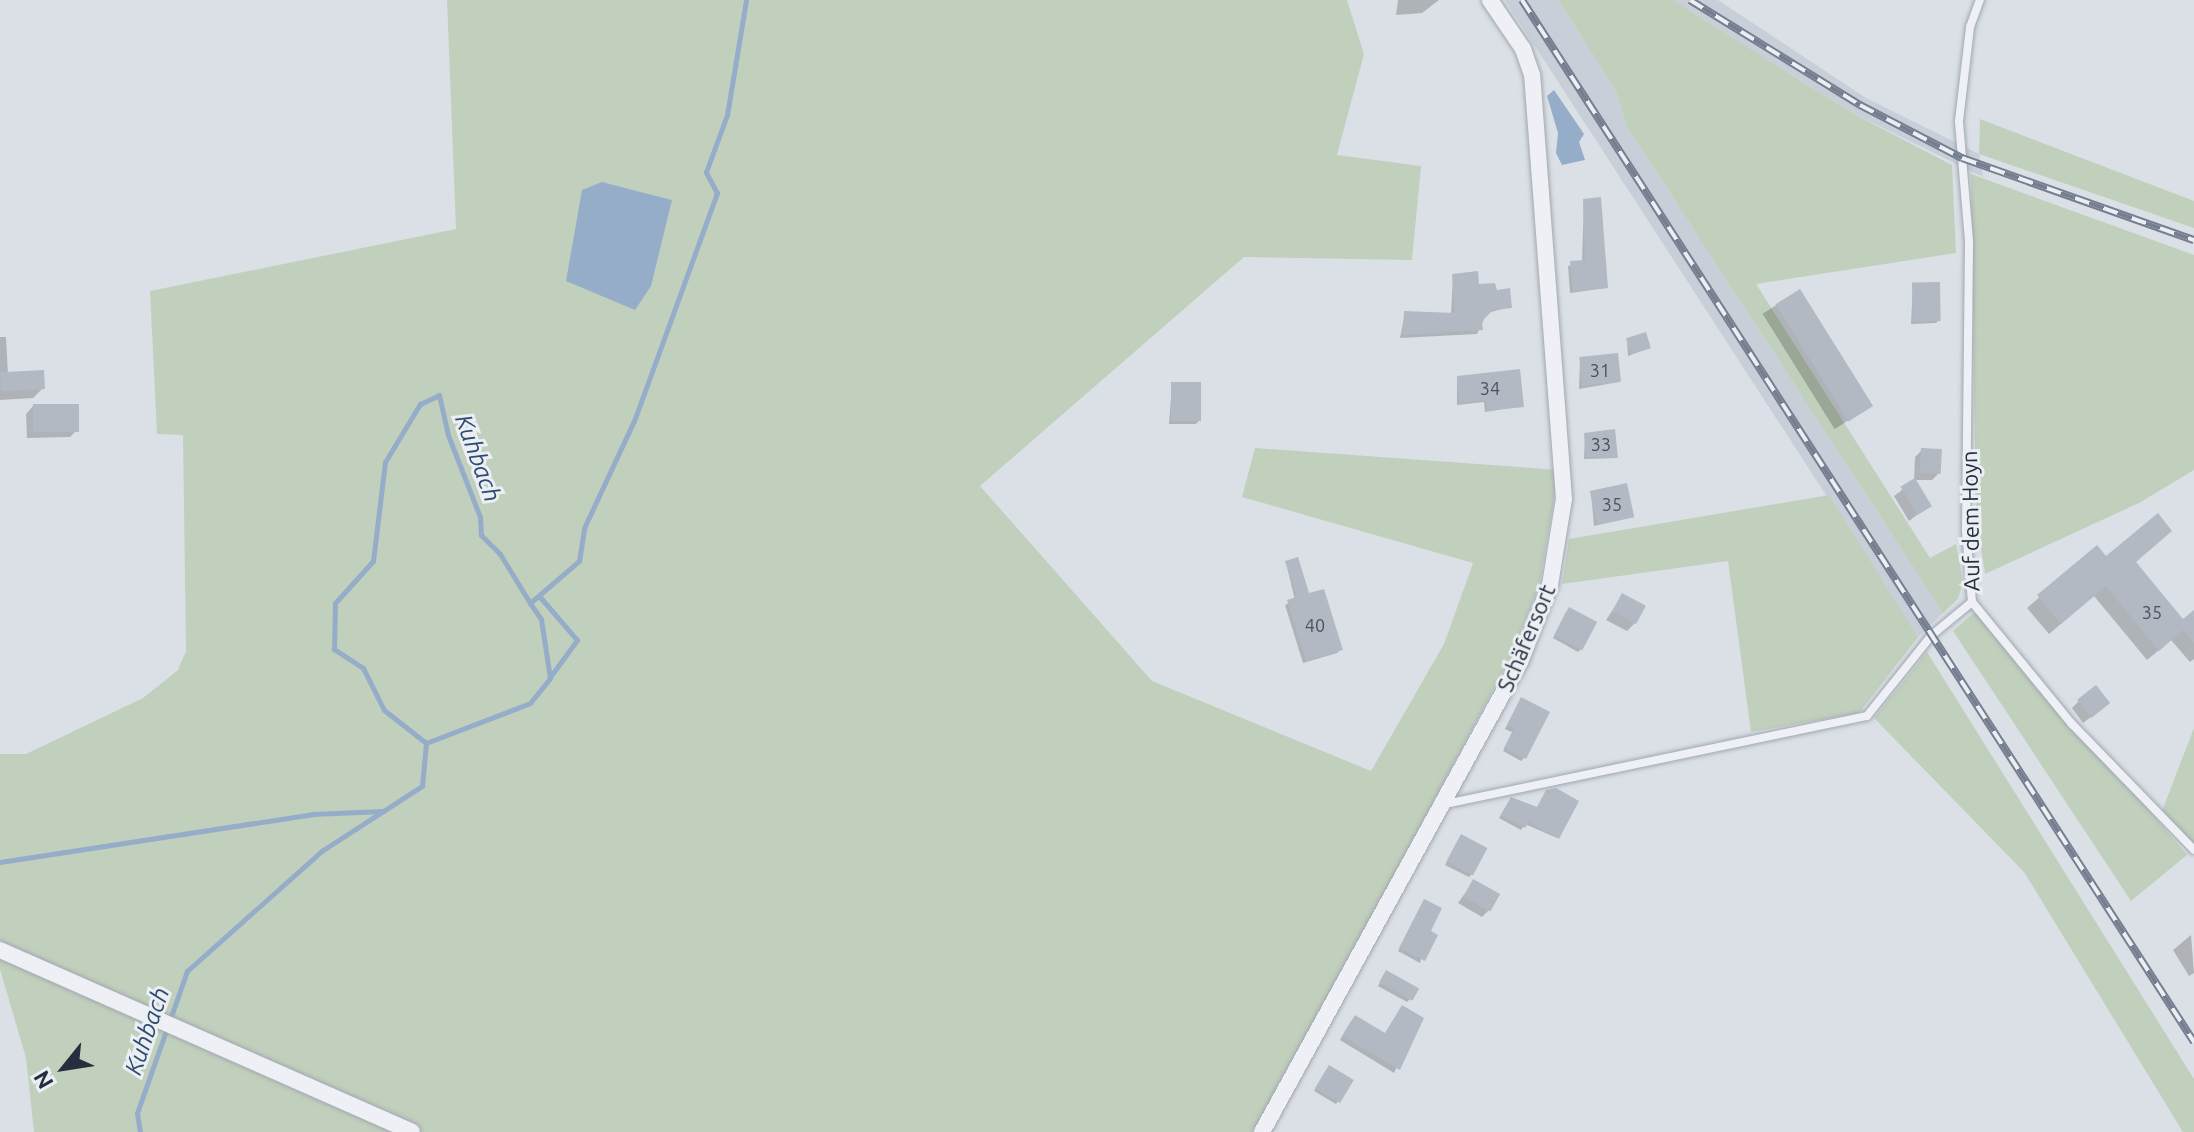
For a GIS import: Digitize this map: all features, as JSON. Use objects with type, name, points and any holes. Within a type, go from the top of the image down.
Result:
[{"type":"street","name":"Schäfersort","points":[[1262,1132],[1520,662],[1545,598],[1564,499],[1532,75],[1523,49],[1490,0]]},
{"type":"street","points":[[0,950],[412,1132]]},
{"type":"lane","name":"Auf dem Hoyn","points":[[1444,804],[1867,716],[1932,635],[1972,602],[1966,530],[1969,241],[1959,121],[1970,27],[1980,0]]},
{"type":"lane","points":[[1972,602],[2072,724],[2194,850]]},
{"type":"shaded area","points":[[1505,0],[1558,0],[1616,91],[1627,127],[1943,613],[1918,637]]},
{"type":"shaded area","points":[[1673,0],[1718,0],[1866,98],[1979,154],[1983,177],[1854,114]]},
{"type":"green space","points":[[447,0],[1347,0],[1364,54],[1337,155],[1421,166],[1412,260],[1244,257],[980,486],[1152,681],[1371,771],[1444,644],[1473,563],[1242,497],[1255,448],[1559,470],[1539,586],[1511,656],[1258,1132],[34,1132],[26,1058],[0,969],[0,754],[26,754],[143,698],[178,670],[186,651],[183,435],[157,434],[150,291],[456,229]],"holes":[[[602,182],[671,200],[566,281],[574,250]]]},
{"type":"green space","points":[[1558,0],[1673,0],[1854,114],[1952,165],[1956,253],[1756,284],[1930,558],[1956,544],[1963,582],[1958,599],[1943,613],[1627,127],[1616,91]]},
{"type":"green space","points":[[1980,119],[2194,201],[2194,228],[1979,154]]},
{"type":"green space","points":[[1971,174],[2194,255],[2194,470],[2139,503],[1985,574],[1976,518]]},
{"type":"green space","points":[[1829,495],[1918,637],[1859,713],[1751,732],[1728,561],[1562,584],[1569,539]]},
{"type":"green space","points":[[1978,609],[2187,855],[2131,901],[1953,631]]},
{"type":"green space","points":[[1927,652],[2194,1079],[2194,1132],[2183,1132],[2024,872],[1874,718]]},
{"type":"green space","points":[[2194,728],[2194,844],[2162,811]]},
{"type":"water","points":[[1554,90],[1584,134],[1579,142],[1585,160],[1562,165],[1556,153],[1558,133],[1547,96]]},
{"type":"water","points":[[602,182],[672,200],[651,286],[635,310],[566,281],[582,190]]},
{"type":"building","points":[[1601,197],[1608,288],[1573,291],[1570,261],[1585,260],[1583,199]]},
{"type":"building","points":[[1478,271],[1479,284],[1495,283],[1497,290],[1510,288],[1512,308],[1493,310],[1482,321],[1483,330],[1403,335],[1404,311],[1455,313],[1452,274]]},
{"type":"building","points":[[1912,282],[1940,282],[1941,321],[1913,321]]},
{"type":"building","points":[[1800,289],[1873,406],[1849,421],[1775,304]]},
{"type":"building","points":[[1646,332],[1651,348],[1631,354],[1626,338]]},
{"type":"building","points":[[1618,353],[1621,382],[1582,386],[1579,357]]},
{"type":"building","points":[[1520,369],[1524,407],[1487,411],[1486,400],[1459,403],[1457,376]]},
{"type":"building","points":[[44,370],[45,389],[1,391],[0,372]]},
{"type":"building","points":[[1171,382],[1201,382],[1201,421],[1171,421]]},
{"type":"building","points":[[33,404],[79,404],[79,432],[33,432]]},
{"type":"building","points":[[1615,429],[1618,458],[1586,457],[1584,433]]},
{"type":"building","points":[[1921,448],[1942,449],[1941,474],[1920,473]]},
{"type":"building","points":[[1915,478],[1932,506],[1917,515],[1900,487]]},
{"type":"building","points":[[1627,483],[1634,517],[1597,525],[1590,491]]},
{"type":"building","points":[[2158,513],[2172,531],[2136,562],[2183,619],[2194,610],[2194,643],[2183,630],[2159,651],[2106,586],[2061,624],[2037,595],[2097,545],[2106,556]]},
{"type":"building","points":[[1298,557],[1309,593],[1324,589],[1343,650],[1306,661],[1287,600],[1297,597],[1285,561]]},
{"type":"building","points":[[1622,593],[1646,606],[1636,624],[1612,612]]},
{"type":"building","points":[[1569,607],[1597,622],[1582,650],[1554,635]]},
{"type":"building","points":[[2096,685],[2110,703],[2091,718],[2077,700]]},
{"type":"building","points":[[1521,697],[1550,712],[1526,759],[1504,748],[1514,729],[1507,725]]},
{"type":"building","points":[[1556,788],[1579,801],[1559,839],[1529,822],[1525,828],[1501,815],[1511,797],[1537,807],[1546,790]]},
{"type":"building","points":[[1461,834],[1487,848],[1473,875],[1446,861]]},
{"type":"building","points":[[1473,879],[1500,894],[1490,912],[1463,896]]},
{"type":"building","points":[[1424,899],[1442,908],[1431,931],[1438,935],[1425,961],[1399,948]]},
{"type":"building","points":[[1386,970],[1419,988],[1412,1001],[1379,982]]},
{"type":"building","points":[[1402,1005],[1424,1018],[1400,1070],[1342,1036],[1355,1015],[1385,1033]]},
{"type":"building","points":[[1329,1065],[1354,1080],[1340,1103],[1315,1088]]},
{"type":"waterway","name":"Kuhbach","points":[[140,1132],[137,1113],[187,971],[323,850],[422,786],[426,743],[384,710],[363,668],[334,649],[335,603],[373,561],[385,462],[420,404],[439,395],[448,435],[480,517],[481,535],[500,554],[530,603],[579,561],[584,528],[634,421],[717,193],[706,172],[727,115],[746,0]]},
{"type":"waterway","points":[[540,597],[577,640],[550,677]]},
{"type":"waterway","points":[[426,743],[530,703],[550,678],[541,619],[530,603]]},
{"type":"waterway","points":[[0,862],[312,814],[383,811]]},
{"type":"railway","points":[[1522,0],[2194,1042]]},
{"type":"railway","points":[[1690,0],[1860,105],[1962,158],[2194,240]]}]
